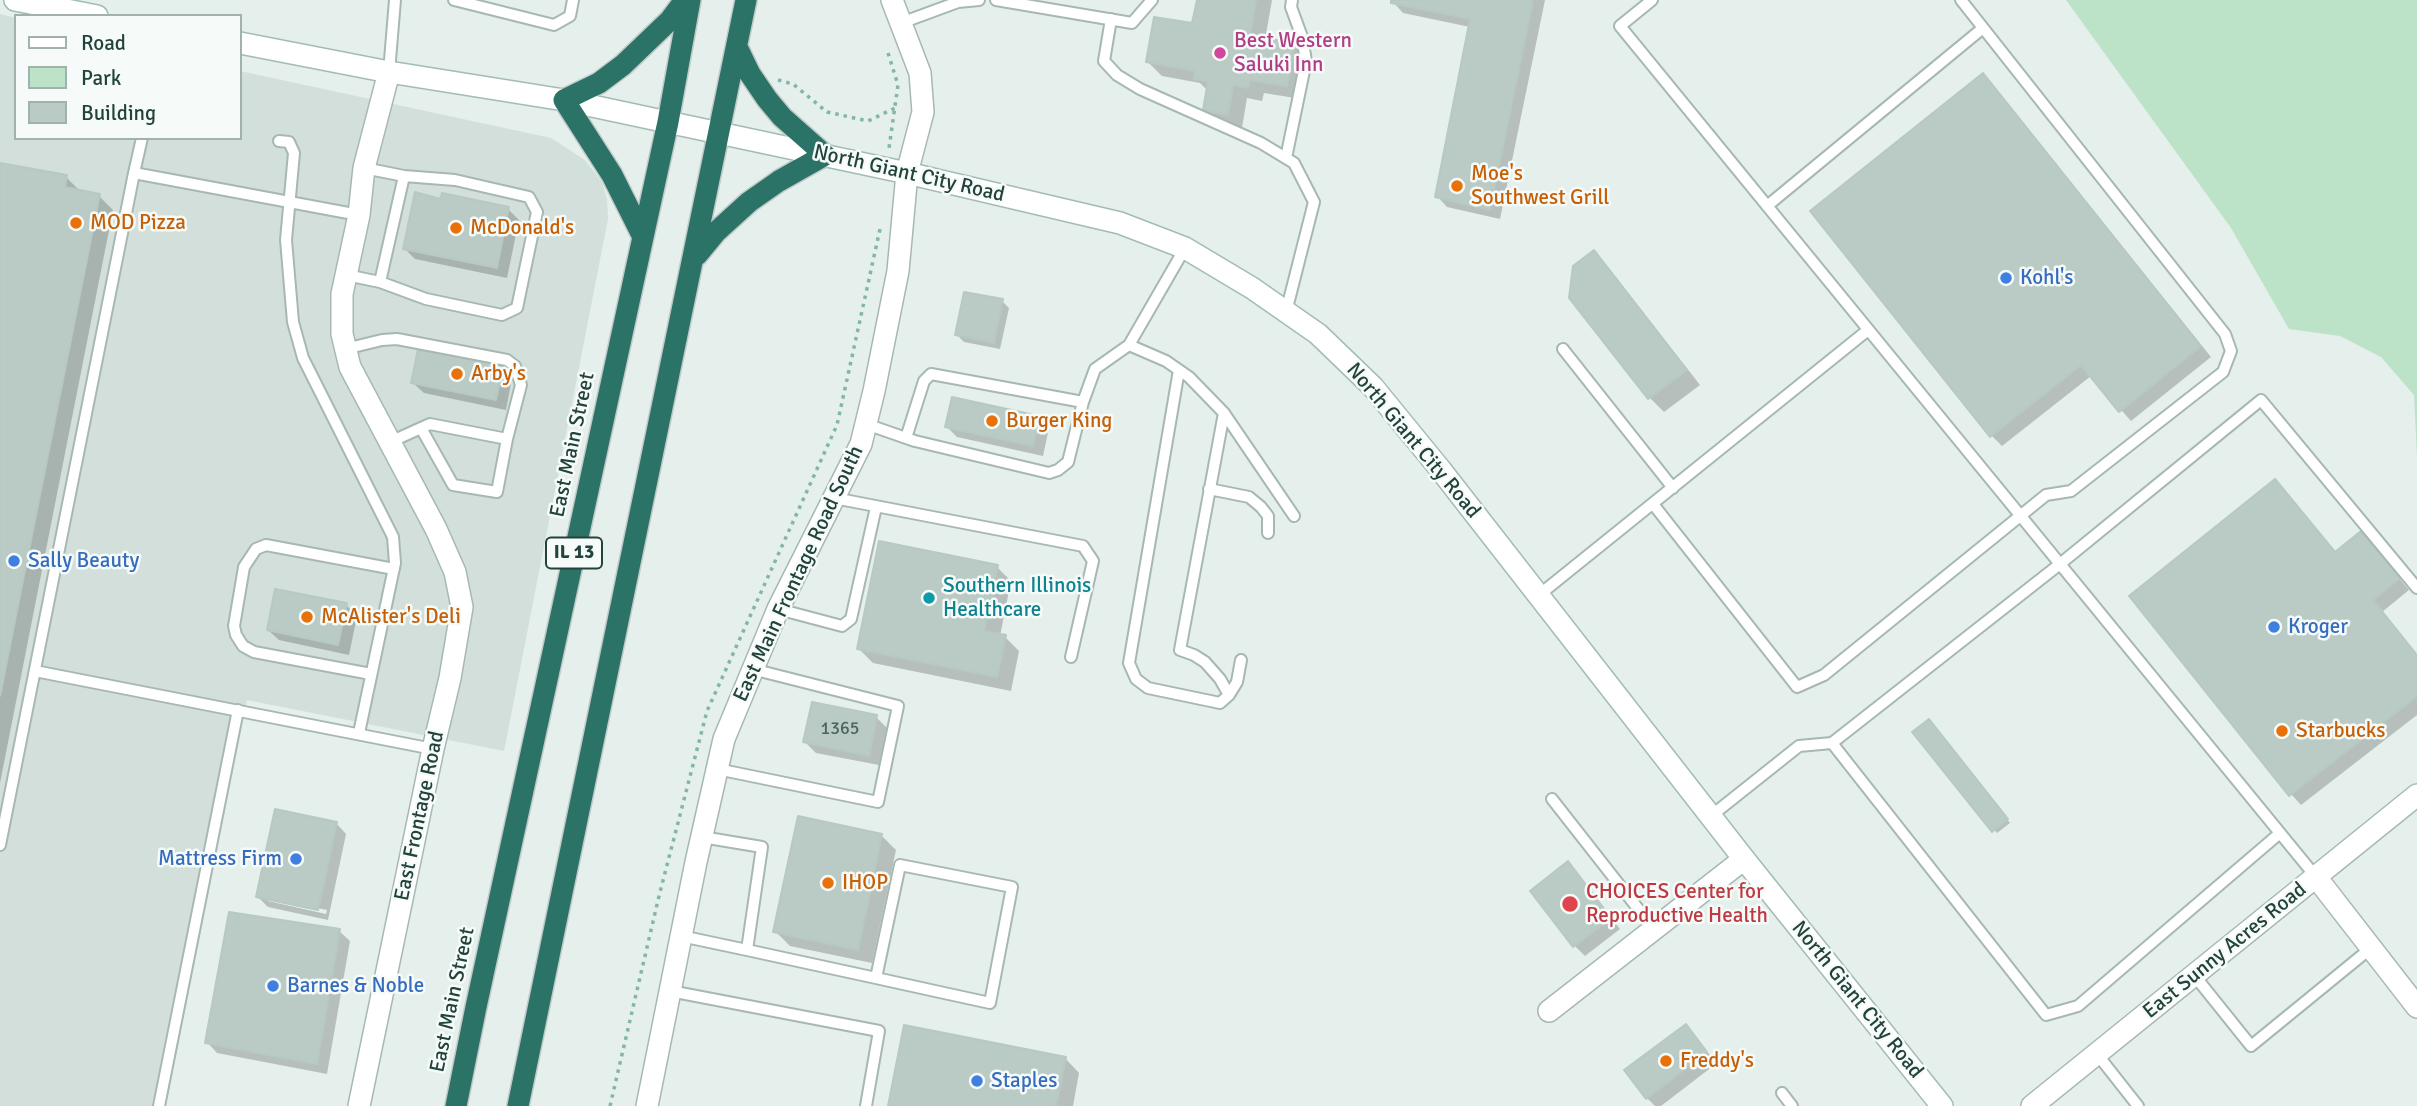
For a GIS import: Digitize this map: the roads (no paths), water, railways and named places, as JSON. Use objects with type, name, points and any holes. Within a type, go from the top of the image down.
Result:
[{"type":"highway","points":[[643,237],[612,176],[564,100],[599,83],[623,65],[687,0]]},
{"type":"highway","name":"East Main Street","points":[[456,1106],[668,122],[687,0]]},
{"type":"highway","name":"IL 13","points":[[518,1106],[746,0]]},
{"type":"highway","points":[[694,259],[716,232],[749,202],[825,155],[782,117],[750,74],[737,47]]},
{"type":"street","points":[[15,0],[87,14]]},
{"type":"street","name":"East Main Frontage Road South","points":[[647,1106],[724,740],[778,609],[861,444],[866,424],[898,271],[896,170],[923,112],[920,73],[892,0]]},
{"type":"street","name":"North Giant City Road","points":[[242,43],[389,72],[564,100],[896,170],[1121,223],[1185,248],[1252,288],[1318,334],[1373,387],[1942,1106]]},
{"type":"street","name":"East Frontage Road","points":[[359,1106],[450,678],[462,607],[455,572],[436,529],[350,368],[342,334],[342,294],[359,215],[364,167],[389,72]]},
{"type":"street","name":"East Sunny Acres Road","points":[[2032,1106],[2417,794]]},
{"type":"street","points":[[1549,1010],[1744,859]]},
{"type":"street","points":[[2316,877],[2417,1007]]},
{"type":"lane","points":[[389,72],[395,0]]},
{"type":"lane","points":[[454,0],[554,25],[570,16],[573,0]]},
{"type":"lane","points":[[901,23],[958,2],[979,0]]},
{"type":"lane","points":[[996,0],[1132,23],[1152,0]]},
{"type":"lane","points":[[1286,158],[1306,61],[1302,37],[1291,7],[1292,0]]},
{"type":"lane","points":[[1652,0],[1620,26],[2316,877]]},
{"type":"lane","points":[[1653,504],[1797,687],[1824,675],[2019,515],[2046,495],[2071,491],[2223,372],[2231,351],[2225,334],[1961,0]]},
{"type":"lane","points":[[1111,19],[1104,61],[1117,75],[1140,89],[1261,143],[1294,163],[1314,202],[1286,312]]},
{"type":"lane","points":[[1767,206],[1983,28]]},
{"type":"lane","points":[[0,845],[142,140]]},
{"type":"lane","points":[[279,141],[289,142],[294,153],[286,240],[293,322],[303,358],[393,537],[394,569],[359,733]]},
{"type":"lane","points":[[346,275],[381,278],[426,299],[502,315],[517,308],[537,212],[529,197],[455,180],[404,176],[364,167]]},
{"type":"lane","points":[[134,173],[359,215]]},
{"type":"lane","points":[[381,278],[387,261],[404,176]]},
{"type":"lane","points":[[866,424],[906,438],[1049,473],[1058,470],[1068,462],[1083,402],[1095,369],[1129,345],[1185,248]]},
{"type":"lane","points":[[1539,595],[1868,330]]},
{"type":"lane","points":[[345,349],[397,339],[507,360],[515,366],[521,385],[497,492],[453,485],[421,428]]},
{"type":"lane","points":[[1129,345],[1166,361],[1179,370],[1224,413],[1294,516]]},
{"type":"lane","points":[[1563,349],[1673,488]]},
{"type":"lane","points":[[1179,370],[1129,663],[1136,679],[1148,688],[1220,703],[1237,682],[1241,660]]},
{"type":"lane","points":[[906,438],[924,381],[931,374],[1083,402]]},
{"type":"lane","points":[[1711,816],[1799,746],[1832,743],[2060,564],[2261,400],[2417,588]]},
{"type":"lane","points":[[1224,413],[1180,650],[1205,662],[1220,679],[1229,695]]},
{"type":"lane","points":[[390,442],[430,424],[507,439]]},
{"type":"lane","points":[[1209,489],[1249,497],[1261,506],[1268,516],[1268,533]]},
{"type":"lane","points":[[834,498],[1083,546],[1093,561],[1071,657]]},
{"type":"lane","points":[[778,609],[842,626],[851,619],[876,507]]},
{"type":"lane","points":[[371,674],[254,652],[243,646],[234,626],[244,567],[256,549],[265,545],[394,569]]},
{"type":"lane","points":[[717,769],[878,802],[898,706],[752,669]]},
{"type":"lane","points":[[35,671],[433,748]]},
{"type":"lane","points":[[159,1106],[238,710]]},
{"type":"lane","points":[[1832,743],[2046,1015],[2078,1006],[2280,833]]},
{"type":"lane","points":[[1552,799],[1654,929]]},
{"type":"lane","points":[[702,837],[762,847],[747,950]]},
{"type":"lane","points":[[681,936],[990,1003],[1012,887],[900,865],[876,978]]},
{"type":"lane","points":[[2194,975],[2251,1046],[2371,948]]},
{"type":"lane","points":[[670,991],[879,1031],[866,1106]]},
{"type":"lane","points":[[2097,1054],[2138,1106]]},
{"type":"lane","points":[[1782,1093],[1791,1106]]},
{"type":"place","name":"Best Western Saluki Inn","points":[[1220,53]]},
{"type":"place","name":"Moe's Southwest Grill","points":[[1457,186]]},
{"type":"place","name":"MOD Pizza","points":[[76,223]]},
{"type":"place","name":"McDonald's","points":[[456,228]]},
{"type":"place","name":"Kohl's","points":[[2006,278]]},
{"type":"place","name":"Arby's","points":[[457,374]]},
{"type":"place","name":"Burger King","points":[[992,421]]},
{"type":"place","name":"Sally Beauty","points":[[14,561]]},
{"type":"place","name":"Southern Illinois Healthcare","points":[[929,598]]},
{"type":"place","name":"McAlister's Deli","points":[[307,617]]},
{"type":"place","name":"Kroger","points":[[2274,627]]},
{"type":"place","name":"Starbucks","points":[[2282,731]]},
{"type":"place","name":"Mattress Firm","points":[[296,859]]},
{"type":"place","name":"IHOP","points":[[828,883]]},
{"type":"place","name":"CHOICES Center for Reproductive Health","points":[[1570,904]]},
{"type":"place","name":"Barnes & Noble","points":[[273,986]]},
{"type":"place","name":"Freddy's","points":[[1666,1061]]},
{"type":"place","name":"Staples","points":[[977,1081]]}]
